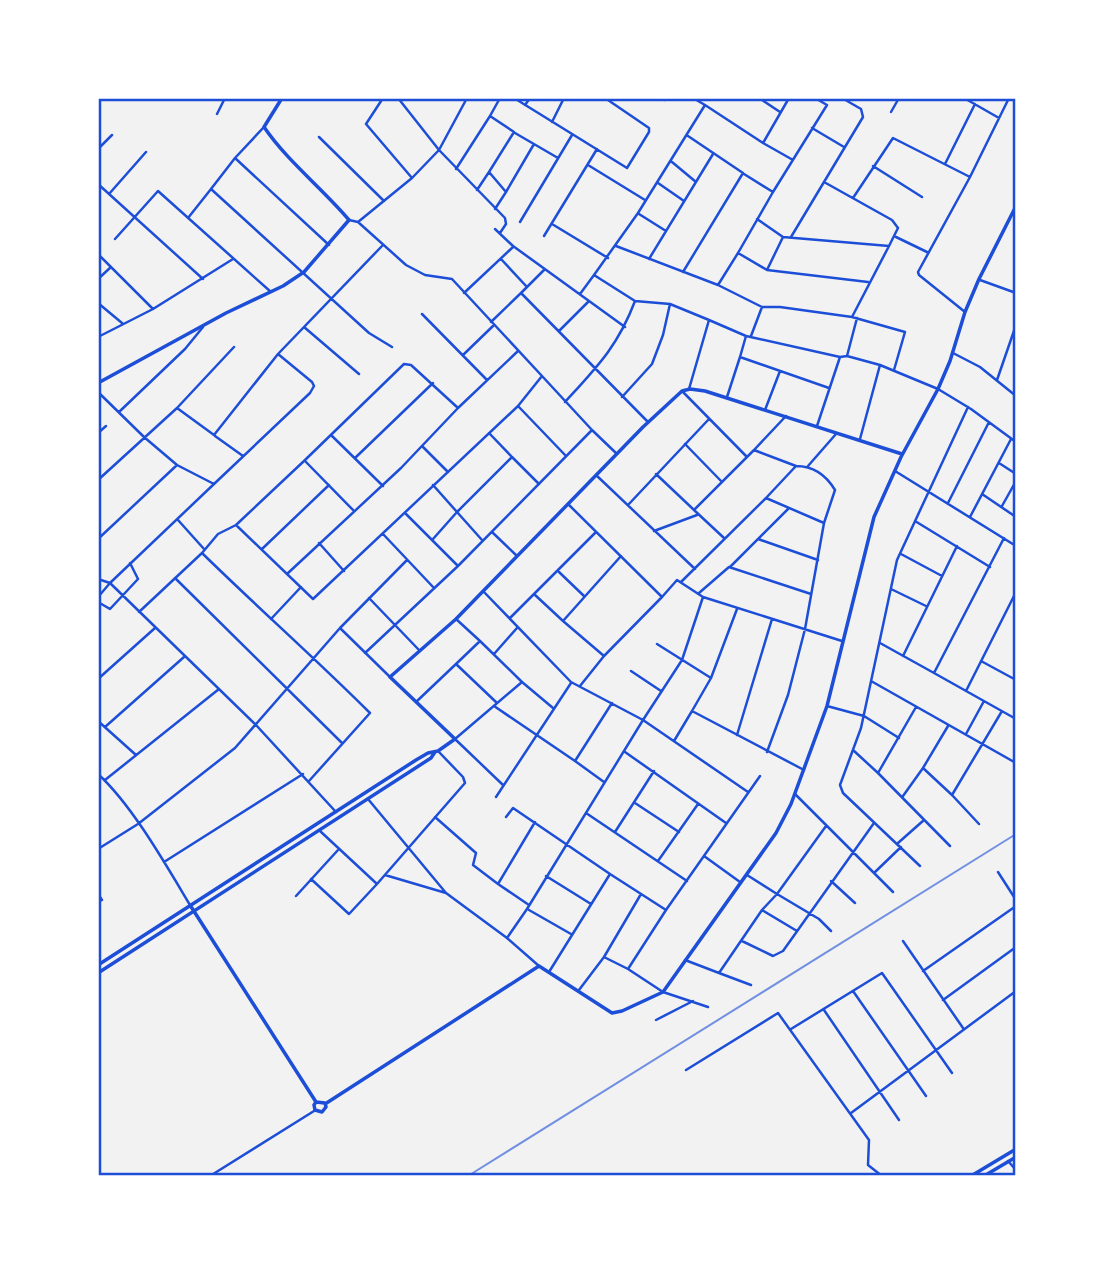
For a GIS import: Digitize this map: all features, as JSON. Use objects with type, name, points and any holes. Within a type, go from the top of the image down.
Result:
[{"type":"street","points":[[217,114],[225,98]]},
{"type":"street","points":[[188,218],[235,158],[264,127],[282,98]]},
{"type":"street","points":[[383,98],[366,124],[412,178]]},
{"type":"street","points":[[398,98],[439,150],[506,220],[500,233]]},
{"type":"street","points":[[358,222],[412,178],[439,150],[467,98]]},
{"type":"street","points":[[456,169],[500,98]]},
{"type":"street","points":[[514,98],[627,168],[649,132],[646,124],[605,98]]},
{"type":"street","points":[[526,105],[530,98]]},
{"type":"street","points":[[552,122],[564,98]]},
{"type":"street","points":[[660,98],[671,98]]},
{"type":"street","points":[[693,98],[793,160]]},
{"type":"street","points":[[759,98],[780,112]]},
{"type":"street","points":[[764,143],[789,98]]},
{"type":"street","points":[[815,98],[827,105]]},
{"type":"street","points":[[791,237],[863,113],[842,98]]},
{"type":"street","points":[[891,112],[899,98]]},
{"type":"street","points":[[964,98],[999,118]]},
{"type":"street","points":[[965,312],[919,275],[919,268],[970,177],[1009,98]]},
{"type":"street","points":[[718,285],[830,99]]},
{"type":"street","points":[[945,164],[975,104]]},
{"type":"street","points":[[580,294],[617,246],[705,105]]},
{"type":"street","points":[[490,116],[558,158]]},
{"type":"street","points":[[264,127],[280,149],[327,193],[349,220],[358,222],[406,265],[425,275],[452,279],[565,402],[617,454]]},
{"type":"street","points":[[812,128],[844,147]]},
{"type":"street","points":[[477,191],[514,132]]},
{"type":"street","points":[[520,222],[573,134]]},
{"type":"street","points":[[98,149],[112,135]]},
{"type":"street","points":[[688,136],[773,192]]},
{"type":"street","points":[[319,137],[384,201]]},
{"type":"street","points":[[853,198],[893,138],[970,177]]},
{"type":"street","points":[[495,209],[534,144]]},
{"type":"street","points":[[544,236],[597,149]]},
{"type":"street","points":[[109,194],[146,152]]},
{"type":"street","points":[[649,259],[714,153]]},
{"type":"street","points":[[235,158],[329,245]]},
{"type":"street","points":[[672,161],[696,182]]},
{"type":"street","points":[[588,165],[645,201]]},
{"type":"street","points":[[873,166],[922,197]]},
{"type":"street","points":[[489,172],[506,192]]},
{"type":"street","points":[[683,272],[743,173]]},
{"type":"street","points":[[823,181],[892,219],[898,228],[852,317]]},
{"type":"street","points":[[657,182],[684,201]]},
{"type":"street","points":[[98,184],[204,279]]},
{"type":"street","points":[[211,189],[369,332],[392,347]]},
{"type":"street","points":[[115,239],[158,191],[271,292]]},
{"type":"street","points":[[368,799],[446,893],[507,938],[539,967],[612,1013],[663,992],[776,833],[795,794],[827,706],[874,517],[894,471],[938,389],[979,279],[1016,206]]},
{"type":"street","points":[[638,213],[666,231]]},
{"type":"street","points":[[757,219],[782,237],[889,246]]},
{"type":"street","points":[[98,383],[304,272],[349,220]]},
{"type":"street","points":[[551,224],[608,258]]},
{"type":"street","points":[[495,229],[513,246],[625,327]]},
{"type":"street","points":[[895,236],[927,252]]},
{"type":"street","points":[[767,270],[782,237]]},
{"type":"street","points":[[214,435],[278,354],[383,245]]},
{"type":"street","points":[[464,293],[513,246]]},
{"type":"street","points":[[617,246],[718,285],[762,307],[852,317],[905,332],[894,370]]},
{"type":"street","points":[[737,253],[767,270],[869,282]]},
{"type":"street","points":[[98,254],[153,309]]},
{"type":"street","points":[[98,337],[153,309],[233,259]]},
{"type":"street","points":[[501,259],[527,287]]},
{"type":"street","points":[[98,279],[111,266]]},
{"type":"street","points":[[463,355],[544,269]]},
{"type":"street","points":[[594,275],[635,301],[670,304],[746,336],[840,357],[848,356],[894,370],[938,389],[1016,442]]},
{"type":"street","points":[[979,279],[1016,293]]},
{"type":"street","points":[[521,293],[648,422]]},
{"type":"street","points":[[559,331],[589,301]]},
{"type":"street","points":[[565,402],[596,369],[625,327],[635,301]]},
{"type":"street","points":[[98,303],[122,323]]},
{"type":"street","points":[[622,397],[652,364],[663,335],[670,304]]},
{"type":"street","points":[[751,336],[762,307]]},
{"type":"street","points":[[422,314],[487,380]]},
{"type":"street","points":[[848,356],[857,318]]},
{"type":"street","points":[[690,389],[709,320]]},
{"type":"street","points":[[118,412],[186,349],[205,324]]},
{"type":"street","points":[[997,380],[1016,325]]},
{"type":"street","points":[[304,327],[359,374]]},
{"type":"street","points":[[727,398],[746,336]]},
{"type":"street","points":[[98,480],[177,408],[234,347]]},
{"type":"street","points":[[287,574],[383,486],[517,351]]},
{"type":"street","points":[[953,353],[980,367],[1016,396]]},
{"type":"street","points":[[130,563],[138,579],[110,609],[98,600],[110,583],[130,563],[310,393],[313,382],[278,354]]},
{"type":"street","points":[[740,357],[829,388]]},
{"type":"street","points":[[817,426],[840,357]]},
{"type":"street","points":[[139,612],[225,528],[236,525],[404,364],[411,365],[458,408]]},
{"type":"street","points":[[860,440],[880,365]]},
{"type":"street","points":[[765,410],[780,371]]},
{"type":"street","points":[[236,525],[313,599],[518,406],[542,376]]},
{"type":"street","points":[[355,458],[433,383]]},
{"type":"street","points":[[98,391],[177,465],[214,484]]},
{"type":"street","points":[[682,391],[747,457]]},
{"type":"street","points":[[390,677],[456,619],[648,422],[682,391],[705,391],[903,454]]},
{"type":"street","points":[[518,406],[566,456]]},
{"type":"street","points":[[920,866],[840,788],[864,716],[900,553],[968,407]]},
{"type":"street","points":[[177,408],[243,456]]},
{"type":"street","points":[[694,510],[786,416]]},
{"type":"street","points":[[628,505],[709,419]]},
{"type":"street","points":[[948,503],[989,422]]},
{"type":"street","points":[[98,433],[106,426]]},
{"type":"street","points":[[365,653],[458,566],[592,430]]},
{"type":"street","points":[[808,466],[837,432]]},
{"type":"street","points":[[489,433],[540,484]]},
{"type":"street","points":[[331,435],[383,486]]},
{"type":"street","points":[[970,517],[1011,438]]},
{"type":"street","points":[[684,444],[722,482]]},
{"type":"street","points":[[422,446],[448,472]]},
{"type":"street","points":[[754,450],[796,466],[808,466],[824,477],[835,490],[824,523],[805,629],[788,695],[767,752]]},
{"type":"street","points":[[433,539],[512,457]]},
{"type":"street","points":[[304,461],[354,511]]},
{"type":"street","points":[[999,463],[1016,474]]},
{"type":"street","points":[[98,539],[177,465]]},
{"type":"street","points":[[681,582],[796,466]]},
{"type":"street","points":[[894,471],[1016,546]]},
{"type":"street","points":[[656,474],[725,538]]},
{"type":"street","points":[[596,475],[695,569]]},
{"type":"street","points":[[1002,507],[1016,481]]},
{"type":"street","points":[[262,549],[329,485]]},
{"type":"street","points":[[433,485],[482,540]]},
{"type":"street","points":[[982,494],[1016,517]]},
{"type":"street","points":[[766,498],[824,523]]},
{"type":"street","points":[[568,504],[662,597]]},
{"type":"street","points":[[698,594],[730,567],[789,508]]},
{"type":"street","points":[[405,513],[458,566]]},
{"type":"street","points":[[654,531],[699,515]]},
{"type":"street","points":[[177,519],[203,551],[370,713],[309,781]]},
{"type":"street","points":[[915,521],[990,567]]},
{"type":"street","points":[[492,532],[518,557]]},
{"type":"street","points":[[510,618],[559,572],[596,532]]},
{"type":"street","points":[[383,534],[434,587]]},
{"type":"street","points":[[934,673],[1004,538]]},
{"type":"street","points":[[758,539],[818,560]]},
{"type":"street","points":[[319,543],[344,571]]},
{"type":"street","points":[[903,656],[957,546]]},
{"type":"street","points":[[900,553],[942,576]]},
{"type":"street","points":[[563,621],[621,556]]},
{"type":"street","points":[[98,849],[138,824],[235,748],[340,628],[407,560]]},
{"type":"street","points":[[730,567],[811,594]]},
{"type":"street","points":[[559,572],[584,596]]},
{"type":"street","points":[[175,578],[342,743]]},
{"type":"street","points":[[98,579],[110,583],[256,725],[336,812]]},
{"type":"street","points":[[579,687],[604,656],[677,580],[703,597],[844,642]]},
{"type":"street","points":[[271,619],[301,587]]},
{"type":"street","points":[[891,589],[926,606]]},
{"type":"street","points":[[483,591],[572,682],[643,720],[748,792]]},
{"type":"street","points":[[966,691],[1016,592]]},
{"type":"street","points":[[534,594],[604,656]]},
{"type":"street","points":[[507,938],[682,660],[703,597]]},
{"type":"street","points":[[369,598],[419,650]]},
{"type":"street","points":[[674,741],[711,678],[737,608]]},
{"type":"street","points":[[456,619],[553,708]]},
{"type":"street","points":[[737,735],[772,619]]},
{"type":"street","points":[[98,679],[155,628]]},
{"type":"street","points":[[340,628],[503,785]]},
{"type":"street","points":[[494,654],[517,628]]},
{"type":"street","points":[[416,702],[480,641]]},
{"type":"street","points":[[880,643],[1016,719]]},
{"type":"street","points":[[657,645],[711,678]]},
{"type":"street","points":[[105,727],[185,656]]},
{"type":"street","points":[[981,661],[1016,680]]},
{"type":"street","points":[[456,664],[497,703]]},
{"type":"street","points":[[631,671],[661,691]]},
{"type":"street","points":[[871,681],[1016,763]]},
{"type":"street","points":[[98,973],[431,758],[522,682]]},
{"type":"street","points":[[496,797],[572,682]]},
{"type":"street","points":[[104,780],[219,689]]},
{"type":"street","points":[[966,734],[984,701]]},
{"type":"street","points":[[575,761],[612,702]]},
{"type":"street","points":[[494,706],[604,782]]},
{"type":"street","points":[[827,706],[864,716],[899,738]]},
{"type":"street","points":[[878,773],[916,707]]},
{"type":"street","points":[[692,711],[804,770]]},
{"type":"street","points":[[952,794],[1002,711]]},
{"type":"street","points":[[98,721],[136,755]]},
{"type":"street","points":[[902,797],[949,725]]},
{"type":"street","points":[[853,750],[950,846]]},
{"type":"street","points":[[98,965],[416,760],[428,753],[437,752]]},
{"type":"street","points":[[311,879],[349,914],[466,780],[437,752]]},
{"type":"street","points":[[625,752],[726,823]]},
{"type":"street","points":[[923,768],[952,794],[978,824]]},
{"type":"street","points":[[615,832],[654,771]]},
{"type":"street","points":[[98,774],[113,788],[164,862],[316,1102],[315,1110]]},
{"type":"street","points":[[164,862],[303,774]]},
{"type":"street","points":[[628,969],[760,776]]},
{"type":"street","points":[[795,794],[893,892]]},
{"type":"street","points":[[635,803],[678,832]]},
{"type":"street","points":[[659,861],[698,803]]},
{"type":"street","points":[[506,817],[513,808],[666,910]]},
{"type":"street","points":[[586,813],[687,881]]},
{"type":"street","points":[[435,817],[476,853],[474,866],[528,907],[572,934]]},
{"type":"street","points":[[897,843],[924,820]]},
{"type":"street","points":[[498,884],[535,822]]},
{"type":"street","points":[[742,940],[773,956],[783,951],[874,823]]},
{"type":"street","points":[[719,973],[762,910],[777,894],[826,826]]},
{"type":"street","points":[[320,831],[377,884]]},
{"type":"street","points":[[874,873],[901,848]]},
{"type":"street","points":[[296,896],[338,850]]},
{"type":"street","points":[[704,856],[740,882]]},
{"type":"street","points":[[998,872],[1016,900]]},
{"type":"street","points":[[549,972],[610,874]]},
{"type":"street","points":[[746,874],[819,919],[831,930]]},
{"type":"street","points":[[384,875],[446,893]]},
{"type":"street","points":[[546,876],[591,904]]},
{"type":"street","points":[[831,881],[855,903]]},
{"type":"street","points":[[98,894],[102,900],[98,902]]},
{"type":"street","points":[[579,990],[604,957],[641,894]]},
{"type":"street","points":[[923,971],[1016,906]]},
{"type":"street","points":[[762,910],[797,931]]},
{"type":"street","points":[[903,941],[964,1029]]},
{"type":"street","points":[[943,1000],[1016,947]]},
{"type":"street","points":[[604,957],[663,992],[708,1007]]},
{"type":"street","points":[[685,960],[751,985]]},
{"type":"street","points":[[210,1176],[315,1110],[322,1112],[325,1104],[539,967]]},
{"type":"street","points":[[791,1029],[882,973],[952,1073]]},
{"type":"street","points":[[853,991],[926,1096]]},
{"type":"street","points":[[851,1113],[1016,991]]},
{"type":"street","points":[[656,1020],[693,1001]]},
{"type":"street","points":[[823,1009],[899,1120]]},
{"type":"street","points":[[686,1070],[778,1013],[869,1140],[868,1165],[882,1176]]},
{"type":"street","points":[[316,1102],[325,1104]]},
{"type":"street","points":[[971,1176],[1016,1149]]},
{"type":"street","points":[[984,1176],[1016,1157]]},
{"type":"street","points":[[1008,1161],[1016,1170]]},
{"type":"street","points":[[993,1171],[997,1176]]},
{"type":"railway","points":[[468,1176],[1016,834]]}]
